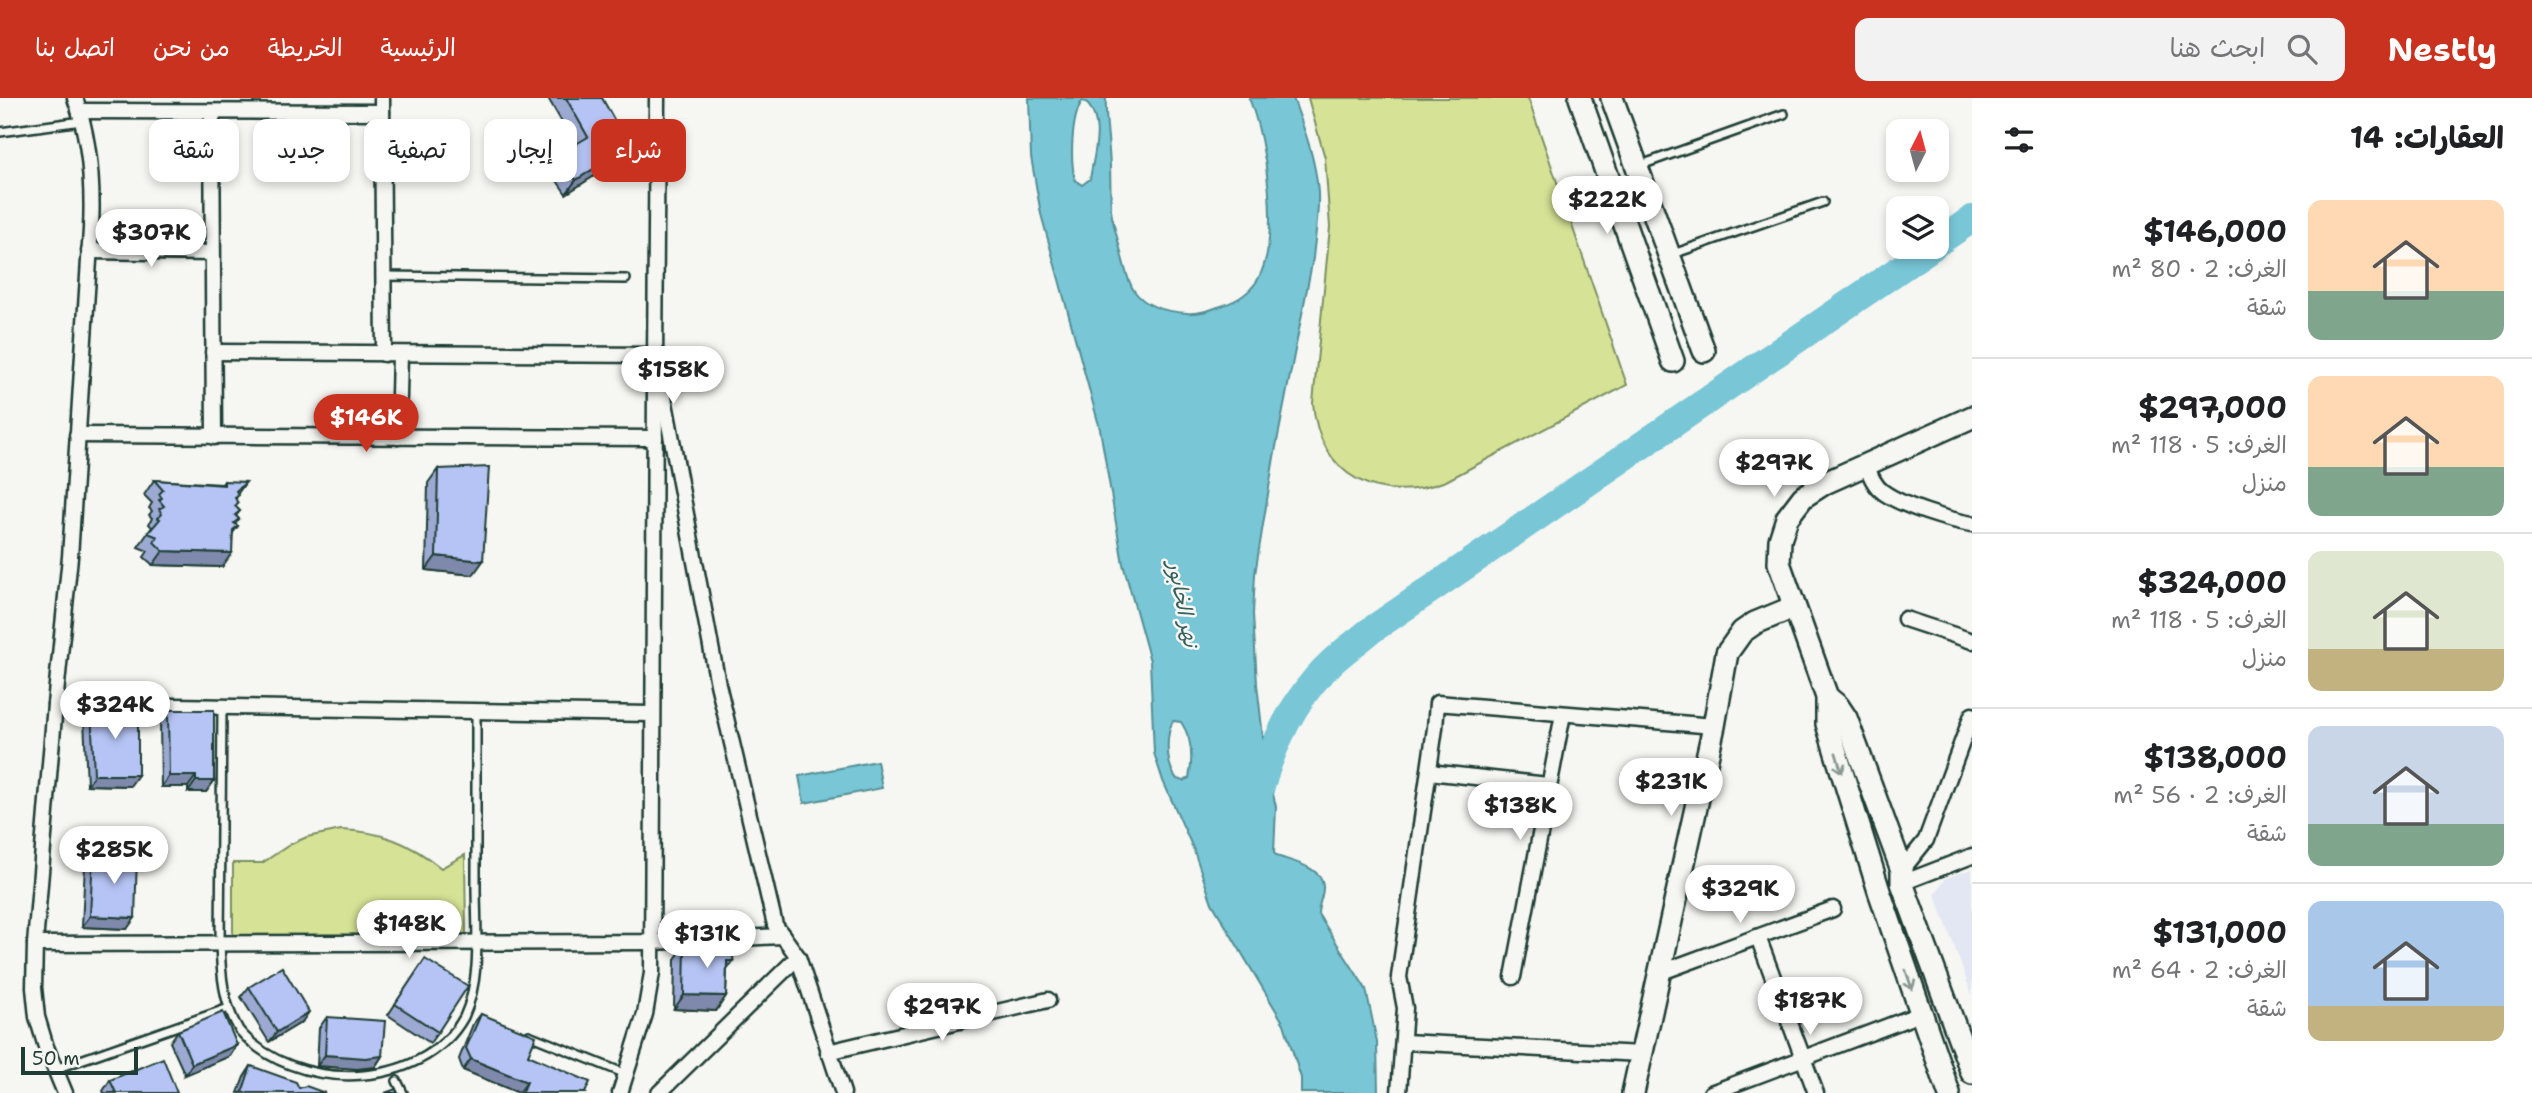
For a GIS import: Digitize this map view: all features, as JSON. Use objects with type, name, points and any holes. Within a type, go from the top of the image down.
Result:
[{"type":"main road","points":[[1580,98],[1673,361]]},
{"type":"main road","points":[[1612,98],[1704,351]]},
{"type":"main road","points":[[1949,1093],[1920,1014],[1827,724],[1827,697],[1779,563],[1780,540],[1787,518],[1793,508],[1814,490],[1972,417]]},
{"type":"main road","points":[[1633,1093],[1714,726],[1723,666],[1733,643],[1742,632],[1755,623],[1794,607]]},
{"type":"main road","points":[[1827,697],[1838,706],[1846,718],[1972,1073]]},
{"type":"street","points":[[620,1093],[650,993],[652,942],[657,98]]},
{"type":"street","points":[[65,1093],[37,1017],[34,988],[35,944],[55,704],[70,557],[92,204],[79,110],[212,111],[382,105],[384,354]]},
{"type":"street","points":[[212,111],[214,436]]},
{"type":"street","points":[[89,251],[212,253]]},
{"type":"street","points":[[213,352],[656,355]]},
{"type":"street","points":[[397,437],[400,354]]},
{"type":"street","points":[[656,355],[718,684],[775,925],[798,957],[843,1093]]},
{"type":"street","points":[[77,435],[655,438]]},
{"type":"street","points":[[1866,464],[1875,484],[1883,493],[1930,514],[1972,524]]},
{"type":"street","points":[[1905,619],[1972,640]]},
{"type":"street","points":[[1399,1093],[1405,1008],[1399,977],[1437,703],[1714,726]]},
{"type":"street","points":[[55,704],[652,714]]},
{"type":"street","points":[[1513,977],[1563,713]]},
{"type":"street","points":[[1902,876],[1926,840],[1972,715]]},
{"type":"street","points":[[1429,772],[1549,785]]},
{"type":"street","points":[[1902,876],[1972,856]]},
{"type":"street","points":[[1659,973],[1833,909]]},
{"type":"street","points":[[35,944],[652,942],[783,936]]},
{"type":"street","points":[[1758,937],[1816,1093]]},
{"type":"street","points":[[659,1093],[798,957]]},
{"type":"street","points":[[828,1052],[1048,1000]]},
{"type":"street","points":[[1711,1093],[1920,1014]]},
{"type":"street","points":[[1404,1042],[1642,1054]]},
{"type":"lane","points":[[0,132],[79,110]]},
{"type":"lane","points":[[1637,166],[1784,114]]},
{"type":"lane","points":[[1669,256],[1823,202]]},
{"type":"lane","points":[[384,276],[626,279]]},
{"type":"lane","points":[[222,706],[222,980],[229,1008],[249,1043],[274,1067]]},
{"type":"lane","points":[[421,1068],[457,1031],[475,982],[476,711]]},
{"type":"lane","points":[[55,1069],[229,1008]]},
{"type":"lane","points":[[467,1009],[479,1014]]},
{"type":"lane","points":[[516,1029],[626,1074]]},
{"type":"lane","points":[[403,1093],[394,1082],[406,1077]]},
{"type":"shaded area","points":[[1972,869],[1972,995],[1935,894],[1946,878]]},
{"type":"green space","points":[[1308,98],[1528,98],[1627,385],[1446,481],[1422,488],[1398,490],[1376,487],[1357,479],[1340,467],[1327,450],[1318,429],[1313,403],[1330,227],[1325,158]]},
{"type":"green space","points":[[341,830],[369,833],[394,840],[441,868],[465,855],[466,936],[233,936],[233,863],[262,863],[307,837]]},
{"type":"water","name":"نهر الخابور","points":[[1029,98],[1106,98],[1111,210],[1130,284],[1140,297],[1158,308],[1202,312],[1229,303],[1244,294],[1257,281],[1265,263],[1269,241],[1269,190],[1261,139],[1249,98],[1293,98],[1312,156],[1317,181],[1318,209],[1313,258],[1274,457],[1255,574],[1253,614],[1257,684],[1266,763],[1276,807],[1274,853],[1312,869],[1321,879],[1323,889],[1318,914],[1366,989],[1377,1042],[1378,1093],[1301,1093],[1301,1078],[1284,1024],[1212,903],[1193,848],[1163,781],[1154,753],[1150,661],[1123,564],[1100,429],[1041,214],[1031,157]],"holes":[[[1082,101],[1092,110],[1097,129],[1090,179],[1082,185],[1075,180],[1072,151],[1076,118]],[[1173,721],[1181,722],[1189,742],[1190,771],[1189,778],[1184,781],[1177,779],[1169,759],[1169,735]]]},
{"type":"water","points":[[877,761],[882,788],[804,803],[799,776]]},
{"type":"building","points":[[566,98],[602,98],[614,119],[591,119],[591,170],[577,179],[577,143],[588,137]]},
{"type":"building","points":[[489,467],[483,561],[436,556],[438,469]]},
{"type":"building","points":[[154,480],[224,485],[224,481],[246,482],[236,491],[239,495],[235,498],[238,503],[235,506],[240,511],[235,515],[239,519],[234,523],[238,526],[233,530],[232,553],[163,551],[154,542],[158,537],[148,533],[160,519],[158,518],[162,514],[159,509],[164,506],[159,500],[162,498],[159,494],[163,490]]},
{"type":"building","points":[[91,708],[138,708],[138,775],[94,775]]},
{"type":"building","points":[[168,710],[214,710],[214,781],[196,781],[196,776],[169,776]]},
{"type":"building","points":[[93,853],[137,855],[135,918],[90,916]]},
{"type":"building","points":[[685,945],[734,947],[733,961],[727,961],[726,996],[684,995]]},
{"type":"building","points":[[425,959],[468,986],[438,1032],[395,1004]]},
{"type":"building","points":[[282,967],[309,1012],[277,1032],[249,987]]},
{"type":"building","points":[[223,1012],[237,1045],[192,1064],[178,1031]]},
{"type":"building","points":[[481,1014],[536,1036],[528,1055],[590,1082],[585,1093],[522,1093],[527,1082],[471,1059],[466,1048]]},
{"type":"building","points":[[327,1017],[385,1021],[382,1056],[365,1058],[325,1055]]},
{"type":"building","points":[[163,1058],[177,1093],[116,1093],[110,1080]]},
{"type":"building","points":[[251,1066],[296,1082],[299,1088],[306,1086],[325,1093],[242,1093]]},
{"type":"waterway","points":[[1949,235],[1972,219]]},
{"type":"waterway","points":[[1257,800],[1276,744],[1295,708],[1318,676],[1341,654],[1370,631],[1914,259]]}]
